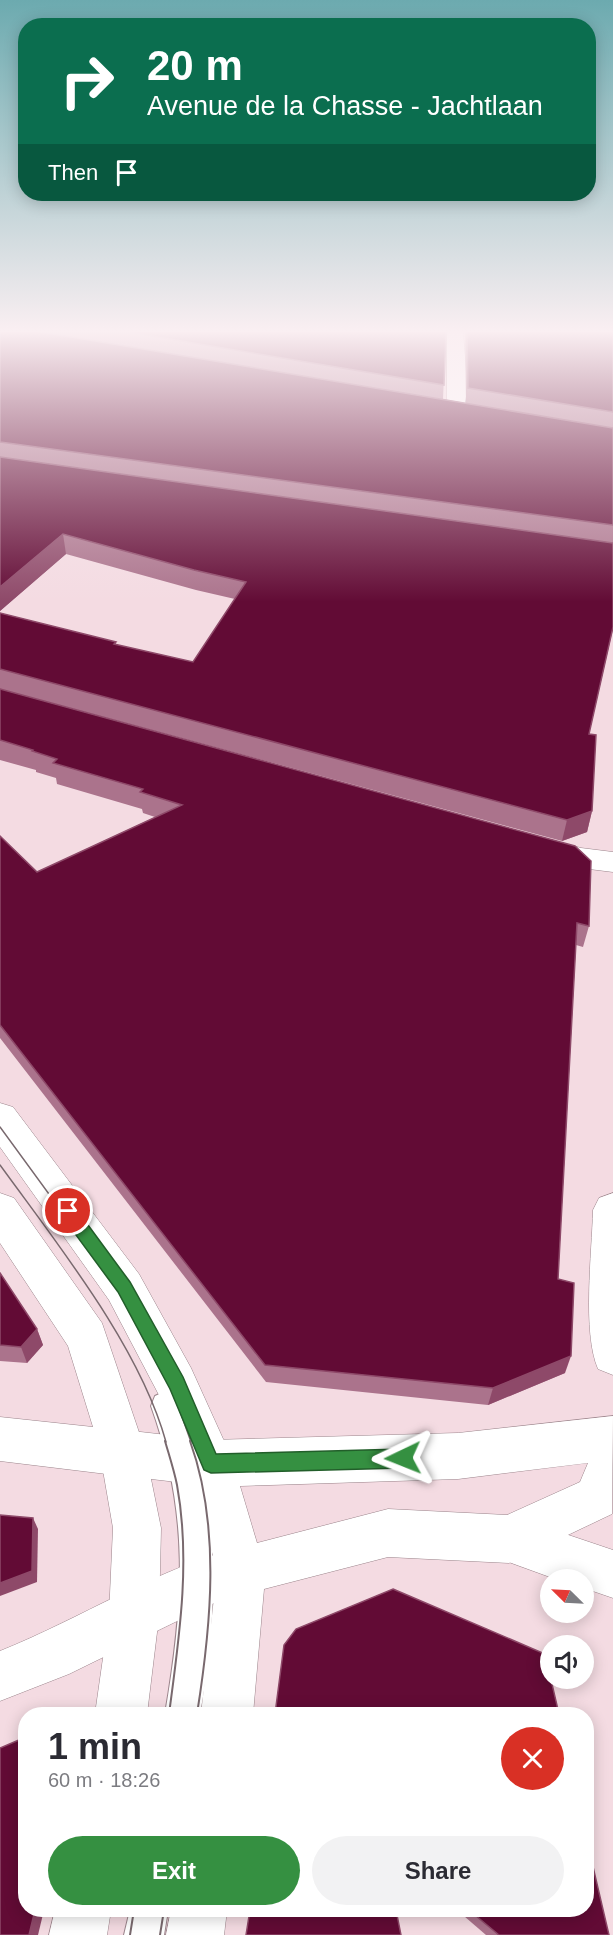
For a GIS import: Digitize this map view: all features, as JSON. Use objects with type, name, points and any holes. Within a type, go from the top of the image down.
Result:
[{"type":"street","points":[[523,842],[581,858],[613,862]]},
{"type":"street","points":[[0,1119],[124,1287],[176,1383],[197,1462],[241,1571],[228,1707]]},
{"type":"street","points":[[0,1210],[87,1337],[123,1453],[137,1528],[134,1616],[122,1707]]},
{"type":"street","points":[[613,1210],[611,1308],[613,1355]]},
{"type":"street","points":[[0,1439],[197,1462],[458,1456],[613,1438]]},
{"type":"street","points":[[508,1539],[596,1498],[613,1458]]},
{"type":"street","points":[[0,1676],[51,1656],[196,1586],[241,1571],[388,1533],[508,1539],[613,1574]]},
{"type":"street","points":[[78,1935],[82,1917]]},
{"type":"street","points":[[195,1935],[198,1917]]},
{"type":"lane","points":[[0,1147],[109,1297],[143,1355],[169,1411],[197,1462],[193,1511],[195,1630],[184,1707]]},
{"type":"lane","points":[[144,1935],[148,1917]]},
{"type":"building","points":[[0,421],[573,421],[613,428],[613,525],[0,442]]},
{"type":"building","points":[[0,457],[613,543],[613,627],[589,734],[596,735],[592,811],[567,820],[0,669],[0,613],[116,642],[114,644],[193,662],[246,582],[63,534],[0,587]]},
{"type":"building","points":[[0,689],[575,846],[591,861],[589,926],[577,923],[558,1279],[574,1283],[571,1356],[493,1388],[265,1365],[0,1025],[0,836],[37,872],[182,805],[140,792],[143,789],[53,763],[57,759],[0,740]]},
{"type":"building","points":[[0,1273],[37,1329],[21,1347],[0,1345]]},
{"type":"building","points":[[0,1515],[33,1518],[32,1571],[0,1583]]},
{"type":"building","points":[[393,1589],[540,1652],[540,1689],[553,1689],[557,1707],[276,1707],[284,1645],[296,1629]]},
{"type":"building","points":[[18,1740],[18,1917],[33,1917],[29,1935],[0,1935],[0,1748]]},
{"type":"building","points":[[594,1871],[609,1935],[499,1935],[477,1917],[594,1917]]},
{"type":"building","points":[[249,1917],[397,1917],[401,1935],[246,1935]]},
{"type":"tram line","points":[[0,1127],[119,1290],[171,1386],[191,1442]]},
{"type":"tram line","points":[[0,1165],[71,1263],[117,1334],[154,1406],[166,1442]]},
{"type":"tram line","points":[[165,1441],[177,1485],[183,1542],[182,1600],[170,1707]]},
{"type":"tram line","points":[[190,1441],[200,1474],[210,1542],[209,1612],[198,1707]]},
{"type":"tram line","points":[[130,1935],[133,1917]]},
{"type":"tram line","points":[[160,1935],[163,1917]]},
{"type":"route","points":[[68,1211],[124,1287],[176,1383],[211,1463],[403,1458]]}]
